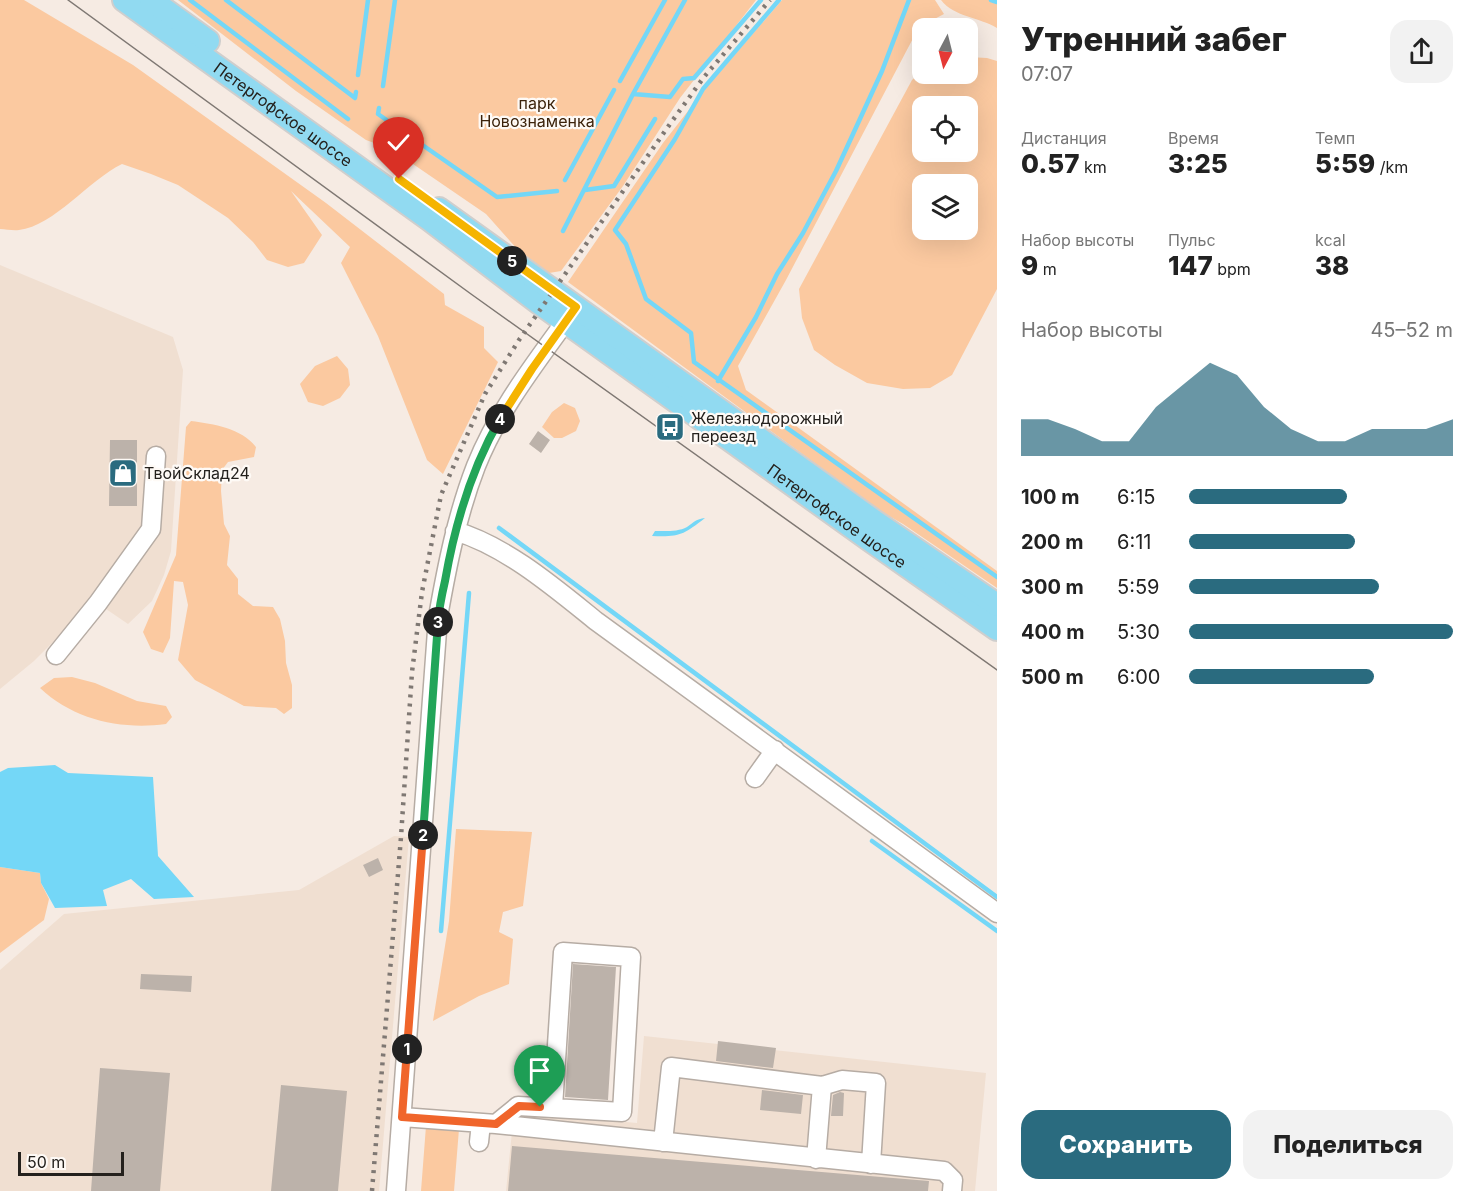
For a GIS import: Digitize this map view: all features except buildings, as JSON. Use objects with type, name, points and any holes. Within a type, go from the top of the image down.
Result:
[{"type":"main road","name":"Петергофское шоссе","points":[[124,0],[429,219],[508,281],[571,315],[997,605]]},
{"type":"main road","name":"Петергофское шоссе","points":[[151,0],[861,534],[997,629]]},
{"type":"street","points":[[396,1191],[438,617],[455,531],[476,465],[489,438],[512,399],[571,315]]},
{"type":"street","points":[[56,654],[98,603],[151,529],[156,456]]},
{"type":"street","points":[[455,531],[473,536],[539,576],[596,621],[997,913]]},
{"type":"street","points":[[755,778],[775,750]]},
{"type":"street","points":[[480,1142],[489,1124],[519,1106],[622,1113],[631,957],[563,952],[553,1107]]},
{"type":"street","points":[[663,1143],[672,1067],[822,1086],[842,1080],[876,1083],[872,1164]]},
{"type":"street","points":[[816,1159],[822,1086]]},
{"type":"street","points":[[402,1117],[489,1124],[944,1172],[953,1180],[952,1191]]},
{"type":"shaded area","points":[[0,265],[173,337],[183,370],[171,551],[164,575],[152,601],[128,624],[90,598],[63,632],[34,661],[0,689]]},
{"type":"shaded area","points":[[394,836],[409,837],[379,1191],[0,1191],[0,970],[64,914],[299,890]]},
{"type":"shaded area","points":[[644,1036],[986,1073],[975,1191],[506,1191],[514,1112],[637,1123]]},
{"type":"green space","points":[[0,0],[24,0],[133,65],[326,203],[444,294],[445,305],[484,327],[484,348],[498,362],[443,474],[427,460],[378,336],[341,263],[350,247],[291,191],[322,235],[304,263],[288,267],[267,260],[253,242],[228,218],[178,185],[122,164],[97,180],[58,212],[32,227],[19,230],[0,229]]},
{"type":"green space","name":"парк Новознаменка","points":[[178,0],[756,0],[680,98],[623,186],[561,271],[549,273],[518,250],[486,214],[391,149],[366,140],[296,91]]},
{"type":"green space","points":[[782,0],[935,0],[944,14],[936,18],[912,18],[912,40],[786,280],[738,366],[746,390],[997,571],[997,588],[880,511],[568,282],[663,143],[706,88]]},
{"type":"green space","points":[[941,0],[997,0],[997,28],[978,18],[946,6]]},
{"type":"green space","points":[[978,58],[997,61],[997,289],[952,375],[930,388],[903,389],[867,383],[814,350],[802,318],[799,289],[912,80],[912,84],[978,84]]},
{"type":"green space","points":[[337,356],[348,369],[350,385],[340,398],[323,406],[308,402],[300,384],[315,366]]},
{"type":"green space","points":[[564,403],[575,408],[580,421],[576,431],[562,438],[554,438],[542,427],[552,412]]},
{"type":"green space","points":[[191,421],[235,431],[256,447],[254,457],[228,462],[222,470],[224,524],[230,536],[227,565],[238,579],[238,594],[253,606],[273,607],[280,619],[285,641],[286,663],[292,685],[292,708],[284,714],[276,708],[244,706],[195,680],[178,660],[188,605],[183,582],[174,581],[170,638],[163,653],[151,649],[143,632],[176,555],[186,427]]},
{"type":"green space","points":[[72,677],[95,683],[137,701],[166,706],[172,717],[166,724],[115,724],[68,708],[40,688],[54,678]]},
{"type":"green space","points":[[456,829],[532,832],[523,906],[503,912],[499,932],[513,939],[509,984],[479,996],[433,1021],[449,921]]},
{"type":"green space","points":[[0,867],[40,873],[41,883],[49,899],[44,920],[0,953]]},
{"type":"green space","points":[[426,1126],[459,1129],[454,1191],[421,1191]]},
{"type":"water","points":[[705,518],[681,534],[652,536],[655,531],[680,530]]},
{"type":"water","points":[[55,765],[68,773],[153,777],[158,856],[194,897],[154,899],[131,879],[103,890],[107,906],[55,908],[41,883],[40,873],[0,867],[0,772],[8,768]]},
{"type":"waterway","points":[[190,0],[348,119]]},
{"type":"waterway","points":[[226,0],[355,98],[356,92]]},
{"type":"waterway","points":[[358,75],[368,0]]},
{"type":"waterway","points":[[383,86],[395,0]]},
{"type":"waterway","points":[[620,81],[665,0]]},
{"type":"waterway","points":[[563,231],[633,94],[685,0]]},
{"type":"waterway","points":[[633,94],[670,97],[683,79],[694,78],[761,0]]},
{"type":"waterway","points":[[779,0],[703,89],[675,139],[615,230],[626,244],[646,299],[691,333],[694,362],[997,577]]},
{"type":"waterway","points":[[718,381],[836,171],[882,71],[909,0]]},
{"type":"waterway","points":[[991,0],[997,2]]},
{"type":"waterway","points":[[565,180],[614,90]]},
{"type":"waterway","points":[[379,108],[378,114],[497,197],[557,191]]},
{"type":"waterway","points":[[585,190],[614,186],[655,119]]},
{"type":"waterway","points":[[499,528],[997,897]]},
{"type":"waterway","points":[[441,931],[469,593]]},
{"type":"waterway","points":[[872,841],[997,931]]},
{"type":"tram line","points":[[68,0],[471,294],[997,670]]},
{"type":"railway","points":[[372,1191],[412,672],[422,592],[441,495],[485,394],[519,340],[704,77],[770,0]]},
{"type":"place","name":"Железнодорожный переезд","points":[[670,427]]},
{"type":"place","name":"ТвойСклад24","points":[[123,473]]},
{"type":"route","points":[[399,179],[576,307],[512,399],[489,438],[476,465],[455,531],[438,617],[402,1117],[496,1124],[519,1106],[540,1107]]}]
